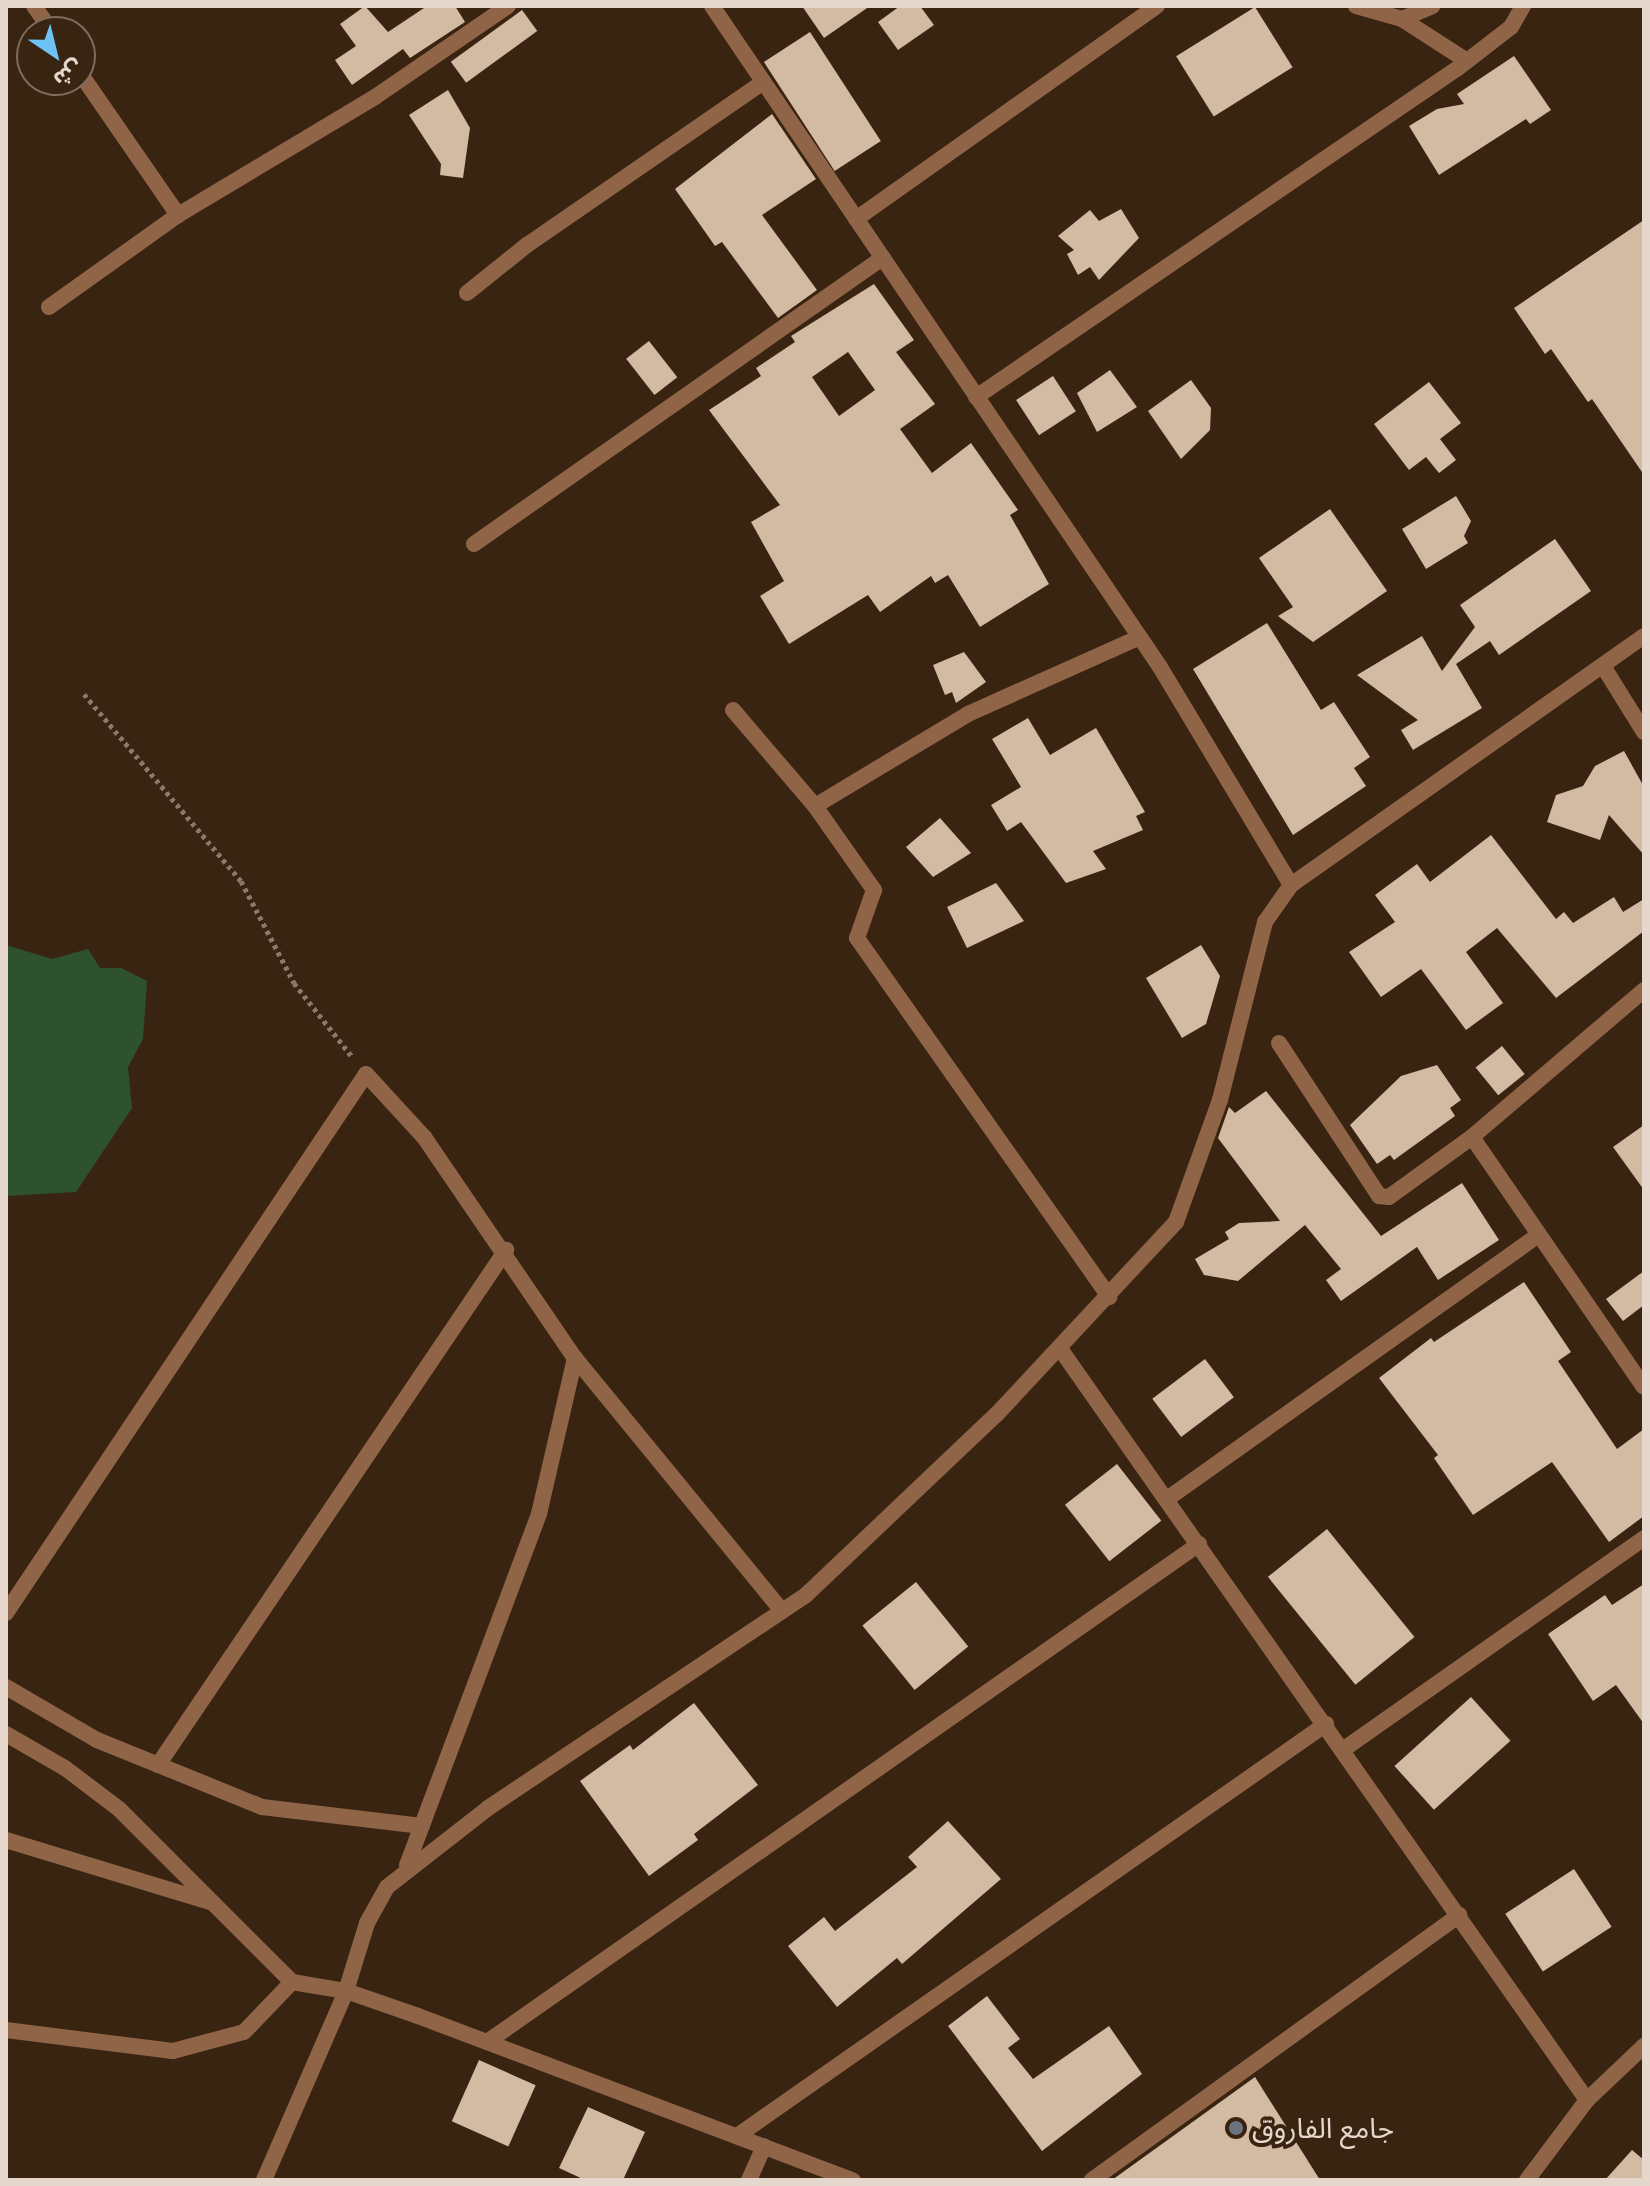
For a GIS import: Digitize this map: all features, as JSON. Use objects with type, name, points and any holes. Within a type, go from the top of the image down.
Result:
[{"type":"street","points":[[49,307],[178,215],[375,97],[490,11],[508,6]]},
{"type":"street","points":[[712,6],[1140,637],[1291,885]]},
{"type":"street","points":[[856,219],[1157,6]]},
{"type":"street","points":[[1356,6],[1402,19],[1467,61]]},
{"type":"street","points":[[1402,19],[1432,6]]},
{"type":"street","points":[[976,397],[1467,61],[1511,27],[1523,6]]},
{"type":"street","points":[[467,293],[527,245],[763,82]]},
{"type":"street","points":[[96,96],[178,215]]},
{"type":"street","points":[[474,544],[883,258]]},
{"type":"street","points":[[264,2180],[346,1991],[367,1923],[387,1887],[407,1867],[806,1595],[1061,1350],[1176,1222],[1220,1100],[1265,922],[1291,885],[1644,636]]},
{"type":"street","points":[[815,806],[968,714],[1140,637]]},
{"type":"street","points":[[1603,666],[1644,732]]},
{"type":"street","points":[[733,710],[815,806],[875,894],[857,938],[1109,1297]]},
{"type":"street","points":[[1279,1043],[1379,1196],[1389,1197],[1472,1137],[1644,990]]},
{"type":"street","points":[[6,1613],[366,1074],[424,1137],[506,1250],[575,1358],[782,1611]]},
{"type":"street","points":[[1472,1137],[1644,1387]]},
{"type":"street","points":[[1167,1499],[1539,1235]]},
{"type":"street","points":[[158,1765],[506,1250]]},
{"type":"street","points":[[1061,1350],[1344,1749],[1587,2100]]},
{"type":"street","points":[[407,1867],[539,1514],[575,1358]]},
{"type":"street","points":[[1344,1749],[1644,1538]]},
{"type":"street","points":[[487,2042],[1199,1544]]},
{"type":"street","points":[[6,1687],[97,1740],[262,1807],[422,1826]]},
{"type":"street","points":[[737,2136],[1326,1724]]},
{"type":"street","points":[[6,1734],[65,1768],[119,1809],[292,1982],[346,1991],[853,2180]]},
{"type":"street","points":[[6,1840],[214,1903]]},
{"type":"street","points":[[1092,2180],[1459,1915]]},
{"type":"street","points":[[6,2030],[173,2051],[244,2032],[292,1982]]},
{"type":"street","points":[[1527,2180],[1587,2100],[1644,2046]]},
{"type":"street","points":[[749,2180],[764,2146]]},
{"type":"path","points":[[84,694],[241,881],[294,983],[366,1074]]},
{"type":"green space","points":[[6,945],[52,959],[88,949],[100,968],[121,968],[147,981],[143,1039],[128,1067],[132,1108],[76,1192],[6,1196]]},
{"type":"building","points":[[365,6],[388,32],[427,6],[455,6],[465,22],[410,58],[403,49],[352,85],[335,60],[356,46],[340,24]]},
{"type":"building","points":[[802,6],[870,6],[824,38]]},
{"type":"building","points":[[900,6],[920,6],[934,25],[898,50],[878,22]]},
{"type":"building","points":[[1255,7],[1293,67],[1214,116],[1176,56]]},
{"type":"building","points":[[522,10],[537,31],[466,83],[451,62]]},
{"type":"building","points":[[810,32],[881,141],[835,171],[764,62]]},
{"type":"building","points":[[1514,56],[1551,110],[1530,124],[1526,119],[1439,175],[1409,126],[1437,109],[1464,104],[1457,94]]},
{"type":"building","points":[[448,90],[470,128],[463,178],[440,175],[441,164],[409,115]]},
{"type":"building","points":[[772,114],[816,179],[762,215],[817,290],[778,318],[722,242],[715,246],[675,189]]},
{"type":"building","points":[[1121,209],[1139,238],[1099,280],[1090,267],[1078,275],[1067,254],[1074,250],[1058,236],[1090,210],[1099,221]]},
{"type":"building","points":[[1644,220],[1644,475],[1592,399],[1588,402],[1551,349],[1545,354],[1514,308]]},
{"type":"building","points":[[874,284],[914,340],[896,352],[935,404],[900,429],[932,473],[971,443],[1018,510],[1010,515],[1049,584],[980,627],[948,575],[935,583],[931,576],[880,612],[868,595],[789,644],[760,596],[784,581],[751,522],[780,505],[709,410],[761,376],[756,368],[795,342],[791,336]],"holes":[[[848,352],[875,390],[839,416],[812,377]]]},
{"type":"building","points":[[649,341],[677,377],[654,395],[626,359]]},
{"type":"building","points":[[1110,370],[1137,407],[1097,432],[1077,393]]},
{"type":"building","points":[[1053,376],[1076,411],[1039,435],[1016,400]]},
{"type":"building","points":[[1191,380],[1211,408],[1210,430],[1181,459],[1148,411]]},
{"type":"building","points":[[1429,382],[1461,423],[1440,439],[1456,460],[1439,473],[1426,457],[1409,470],[1374,424]]},
{"type":"building","points":[[1456,496],[1471,521],[1464,536],[1468,543],[1426,569],[1402,529]]},
{"type":"building","points":[[1330,509],[1387,591],[1313,642],[1278,616],[1293,607],[1259,558]]},
{"type":"building","points":[[1555,539],[1591,591],[1499,655],[1490,641],[1456,664],[1482,708],[1413,750],[1401,730],[1418,720],[1357,675],[1422,636],[1442,671],[1475,627],[1460,605]]},
{"type":"building","points":[[1267,623],[1321,710],[1334,702],[1370,757],[1354,768],[1366,786],[1293,835],[1193,669]]},
{"type":"building","points":[[964,652],[986,682],[956,703],[952,692],[945,695],[933,665]]},
{"type":"building","points":[[1028,718],[1050,755],[1096,728],[1145,812],[1136,816],[1143,830],[1093,851],[1106,869],[1066,883],[1021,822],[1007,831],[991,805],[1021,787],[992,739]]},
{"type":"building","points":[[1624,751],[1644,787],[1644,855],[1609,815],[1600,840],[1547,822],[1556,795],[1583,786],[1595,766]]},
{"type":"building","points":[[940,818],[971,853],[933,877],[906,847]]},
{"type":"building","points":[[1491,835],[1556,919],[1564,912],[1573,923],[1614,897],[1623,912],[1644,899],[1644,931],[1556,998],[1497,928],[1466,952],[1503,1003],[1466,1030],[1421,969],[1381,997],[1349,952],[1395,922],[1375,895],[1417,864],[1430,882]]},
{"type":"building","points":[[996,883],[1024,921],[967,948],[947,907]]},
{"type":"building","points":[[1201,945],[1220,976],[1206,1024],[1182,1038],[1146,978]]},
{"type":"building","points":[[1502,1046],[1525,1074],[1498,1095],[1476,1067]]},
{"type":"building","points":[[1437,1065],[1461,1100],[1450,1108],[1455,1116],[1394,1160],[1390,1155],[1377,1164],[1350,1125],[1401,1076]]},
{"type":"building","points":[[1266,1091],[1381,1236],[1462,1183],[1499,1240],[1438,1280],[1417,1247],[1341,1301],[1326,1280],[1341,1269],[1305,1225],[1238,1281],[1204,1275],[1195,1259],[1229,1239],[1225,1232],[1239,1223],[1280,1221],[1218,1138],[1229,1107],[1235,1113]]},
{"type":"building","points":[[1644,1125],[1644,1190],[1613,1147]]},
{"type":"building","points":[[1644,1271],[1644,1305],[1623,1321],[1606,1299]]},
{"type":"building","points":[[1524,1282],[1571,1352],[1558,1361],[1617,1449],[1644,1429],[1644,1516],[1609,1542],[1552,1462],[1473,1515],[1434,1458],[1438,1455],[1379,1378],[1431,1338],[1434,1342]]},
{"type":"building","points":[[1205,1359],[1234,1397],[1181,1437],[1152,1399]]},
{"type":"building","points":[[1117,1464],[1161,1521],[1109,1561],[1065,1505]]},
{"type":"building","points":[[1327,1529],[1414,1637],[1355,1685],[1268,1577]]},
{"type":"building","points":[[916,1582],[968,1647],[915,1690],[862,1625]]},
{"type":"building","points":[[1644,1584],[1644,1724],[1616,1685],[1593,1701],[1548,1634],[1605,1595],[1612,1605]]},
{"type":"building","points":[[1471,1697],[1510,1741],[1434,1810],[1394,1766]]},
{"type":"building","points":[[694,1703],[758,1785],[694,1834],[698,1840],[649,1876],[580,1781],[630,1745],[633,1750]]},
{"type":"building","points":[[948,1821],[1001,1879],[902,1964],[897,1958],[837,2007],[788,1946],[824,1917],[835,1931],[917,1867],[908,1857]]},
{"type":"building","points":[[1574,1869],[1612,1927],[1543,1972],[1505,1914]]},
{"type":"building","points":[[987,1996],[1020,2039],[1008,2048],[1033,2079],[1109,2026],[1142,2074],[1042,2151],[948,2026]]},
{"type":"building","points":[[479,2060],[536,2085],[508,2146],[452,2121]]},
{"type":"building","name":"جامع الفاروق","points":[[1255,2077],[1320,2180],[1112,2180]]},
{"type":"building","points":[[588,2107],[645,2132],[623,2180],[585,2180],[559,2168]]},
{"type":"building","points":[[1632,2150],[1644,2160],[1644,2180],[1605,2180]]},
{"type":"place","name":"جامع الفاروق","points":[[1236,2128]]}]
